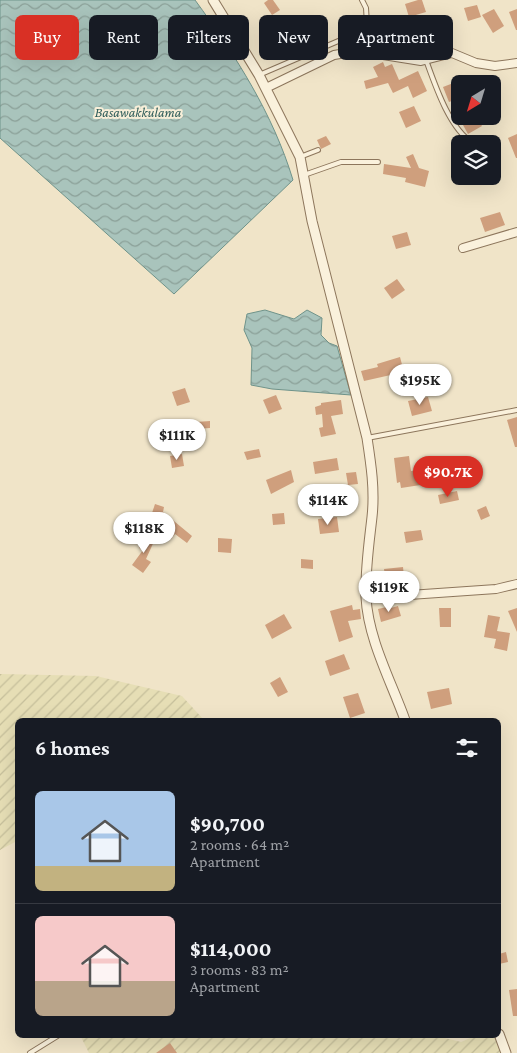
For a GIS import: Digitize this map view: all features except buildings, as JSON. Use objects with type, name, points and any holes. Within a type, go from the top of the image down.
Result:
[{"type":"street","points":[[213,0],[259,75],[300,157],[312,221],[367,438],[373,471],[372,516],[367,547],[366,598],[372,631],[404,718]]},
{"type":"street","points":[[453,53],[476,63],[495,66],[517,63]]},
{"type":"street","points":[[266,88],[338,54]]},
{"type":"street","points":[[414,60],[426,60]]},
{"type":"street","points":[[463,248],[517,232]]},
{"type":"street","points":[[366,598],[496,589],[517,584]]},
{"type":"street","points":[[500,1038],[506,1053]]},
{"type":"lane","points":[[259,75],[357,33],[367,24],[366,8],[362,0]]},
{"type":"lane","points":[[426,60],[437,90],[462,135]]},
{"type":"lane","points":[[300,157],[318,150]]},
{"type":"lane","points":[[304,175],[341,162],[378,162]]},
{"type":"lane","points":[[367,438],[517,410]]},
{"type":"lane","points":[[30,1053],[54,1038]]},
{"type":"shaded area","points":[[0,674],[96,676],[182,696],[202,718],[15,718],[15,842],[0,850]]},
{"type":"shaded area","points":[[82,1038],[445,1038],[461,1042],[470,1038],[500,1038],[506,1053],[89,1053]]},
{"type":"water","name":"Basawakkulama","points":[[0,0],[195,0],[206,15],[168,15],[168,60],[236,60],[275,132],[293,180],[174,294],[0,138]]},
{"type":"water","points":[[265,310],[294,319],[307,310],[322,318],[321,335],[329,343],[337,346],[351,395],[272,389],[251,385],[252,348],[244,330],[247,314]]}]
